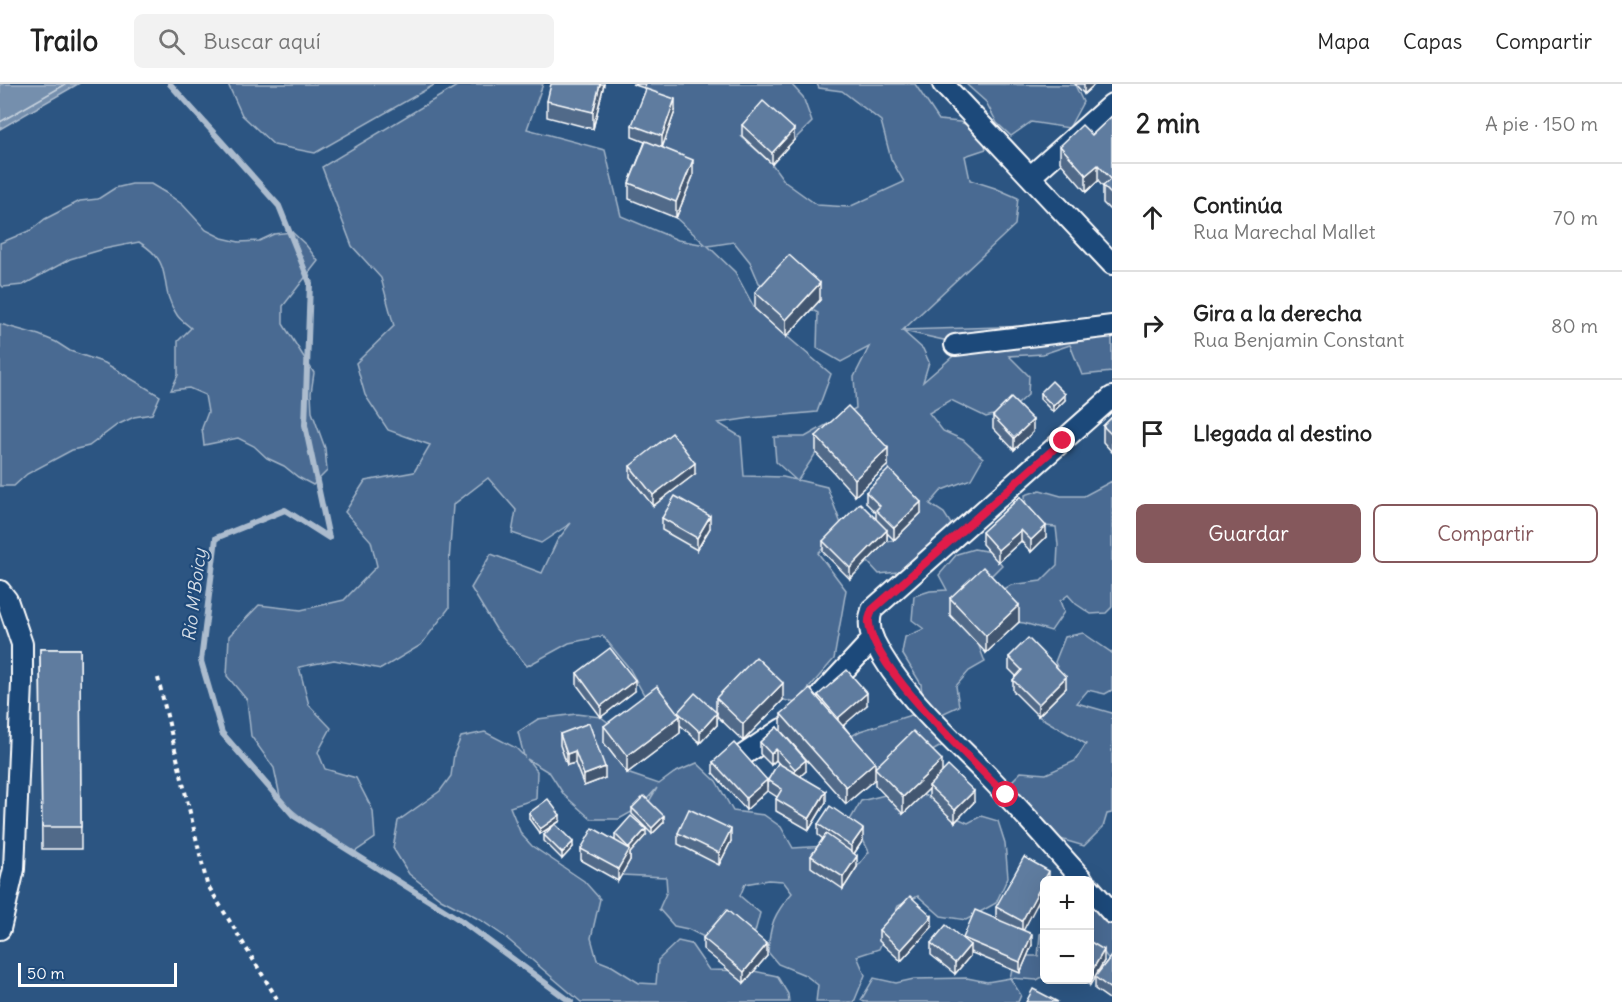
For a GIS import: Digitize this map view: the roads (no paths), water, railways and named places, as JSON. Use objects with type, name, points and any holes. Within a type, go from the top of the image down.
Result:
[{"type":"street","points":[[943,84],[1112,264]]},
{"type":"street","points":[[1031,176],[1112,104]]},
{"type":"street","points":[[955,345],[1112,326]]},
{"type":"street","points":[[1079,876],[1006,795],[927,714],[892,672],[873,639],[868,622],[872,610],[1112,397]]},
{"type":"street","points":[[0,591],[7,600],[22,644],[14,869],[0,929]]},
{"type":"street","points":[[742,756],[774,735],[829,688],[873,639]]},
{"type":"street","points":[[1094,893],[1112,913]]},
{"type":"water","points":[[0,84],[78,84],[0,129]]},
{"type":"waterway","name":"Rio M'Boicy","points":[[170,84],[279,206],[310,283],[305,425],[329,538],[285,510],[216,538],[201,661],[222,733],[294,816],[460,920],[571,1002]]}]
